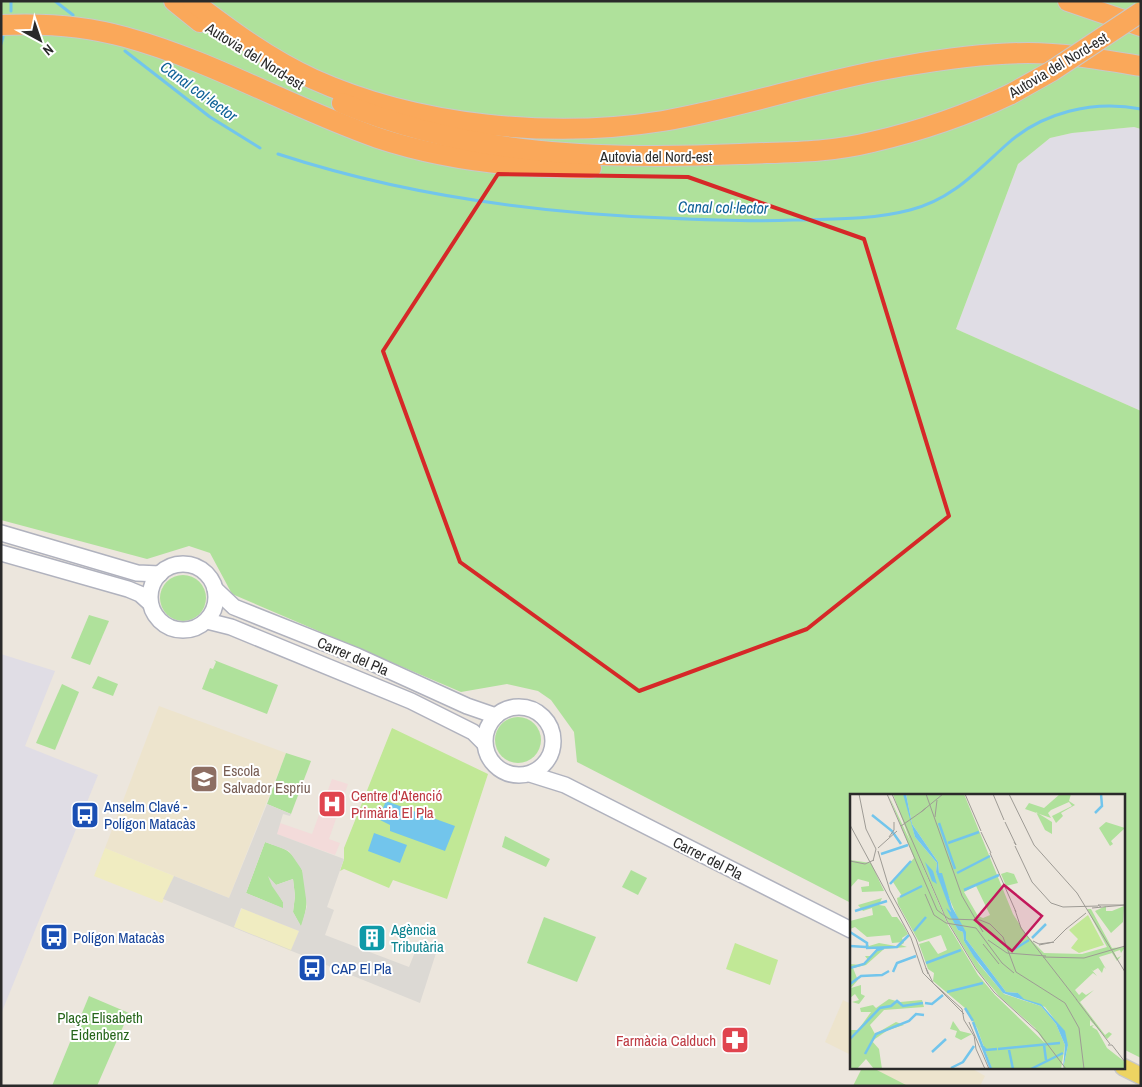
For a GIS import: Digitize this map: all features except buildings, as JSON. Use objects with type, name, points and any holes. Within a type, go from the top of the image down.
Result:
[{"type":"highway","name":"Autovia del Nord-est","points":[[174,1],[249,55],[280,74],[382,120],[425,132],[486,144],[585,156],[690,156],[812,152],[871,143],[973,112],[1011,94],[1052,71],[1141,12]]},
{"type":"highway","points":[[192,1],[248,42],[313,79],[378,102],[476,123],[539,129],[602,128],[663,120],[904,66],[977,56],[1028,53],[1098,59],[1141,66]]},
{"type":"highway","points":[[1068,1],[1141,26]]},
{"type":"highway","points":[[10,24],[65,27],[124,36],[216,69],[297,106],[380,138],[467,157],[554,168],[646,168],[740,166],[777,161],[812,152]]},
{"type":"main road","points":[[1,533],[137,573],[160,574]]},
{"type":"main road","points":[[1,553],[140,594],[150,603],[156,617],[170,628],[192,630],[206,621],[215,606],[215,589],[207,574],[192,565],[175,565],[160,574],[152,587],[150,603]]},
{"type":"main road","name":"Carrer del Pla","points":[[215,589],[234,607],[357,656],[467,706],[496,716]]},
{"type":"main road","name":"Carrer del Pla","points":[[206,621],[216,622],[240,630],[412,701],[473,732],[484,743]]},
{"type":"main road","points":[[515,707],[525,708],[538,713],[548,724],[552,733],[553,747],[550,756],[540,768],[530,774],[516,776],[500,770],[488,758],[484,743],[487,728],[496,716],[515,707]]},
{"type":"main road","name":"Carrer del Pla","points":[[550,756],[552,765],[566,785]]},
{"type":"main road","name":"Carrer del Pla","points":[[530,774],[566,785],[850,929]]},
{"type":"main road","points":[[1124,1068],[1141,1076]]},
{"type":"highlighted area","points":[[498,174],[688,177],[864,239],[949,516],[807,629],[639,691],[460,562],[383,351]]},
{"type":"shaded area","points":[[1134,127],[1141,129],[1141,411],[956,329],[1018,164],[1050,138],[1072,133]]},
{"type":"shaded area","points":[[1,654],[55,671],[25,746],[98,775],[1,1014]]},
{"type":"shaded area","name":"Escola Salvador Espriu","points":[[159,706],[286,753],[229,898],[105,848]]},
{"type":"shaded area","name":"Centre d'Atenció Primària El Pla","points":[[332,779],[348,784],[329,839],[340,843],[335,855],[276,834],[280,823],[312,834]]},
{"type":"shaded area","points":[[267,804],[291,814],[290,816],[283,814],[277,834],[344,859],[327,907],[334,910],[325,935],[409,967],[419,942],[437,950],[420,1003],[163,899],[174,876],[229,898]],"holes":[[[265,842],[289,851],[302,870],[307,906],[301,926],[293,912],[295,896],[293,879],[276,885],[268,876],[272,886],[283,902],[283,908],[246,893]],[[241,908],[299,931],[291,950],[234,927]]]},
{"type":"shaded area","points":[[843,1000],[850,1004],[850,1054],[825,1042]]},
{"type":"shaded area","points":[[861,1070],[974,1070],[985,1076],[980,1086],[853,1086]]},
{"type":"green space","points":[[1,1],[1141,1],[1141,129],[1134,127],[1072,133],[1050,138],[1018,164],[956,329],[1141,411],[1141,1058],[1124,1050],[1124,794],[850,794],[850,902],[577,762],[574,732],[551,700],[538,691],[507,684],[461,692],[232,594],[210,553],[189,546],[147,559],[1,520]]},
{"type":"green space","points":[[183,575],[196,579],[202,585],[206,598],[202,611],[196,617],[183,621],[170,617],[164,611],[160,598],[164,585],[170,579]]},
{"type":"green space","points":[[89,615],[109,621],[90,665],[71,658]]},
{"type":"green space","points":[[214,660],[278,685],[267,714],[202,689],[210,668],[213,669],[216,662]]},
{"type":"green space","points":[[98,676],[118,684],[113,696],[92,688]]},
{"type":"green space","points":[[62,684],[79,692],[55,750],[36,743]]},
{"type":"green space","points":[[518,717],[531,721],[537,727],[541,740],[537,753],[531,759],[518,763],[505,759],[499,753],[495,740],[499,727],[505,721]]},
{"type":"green space","points":[[392,728],[488,774],[447,899],[393,880],[389,888],[344,869],[340,871],[344,859],[344,848]]},
{"type":"green space","points":[[286,753],[311,761],[291,814],[267,804]]},
{"type":"green space","points":[[505,836],[550,859],[546,867],[502,847]]},
{"type":"green space","points":[[265,842],[288,851],[297,860],[305,878],[307,898],[301,927],[293,912],[295,896],[293,879],[276,885],[269,878],[283,902],[284,909],[246,893]]},
{"type":"green space","points":[[631,870],[647,878],[638,895],[622,887]]},
{"type":"green space","points":[[544,917],[596,937],[577,982],[527,963]]},
{"type":"green space","points":[[735,943],[778,960],[770,985],[726,969]]},
{"type":"green space","name":"Plaça Elisabeth Eidenbenz","points":[[89,996],[129,1013],[97,1086],[52,1086]]},
{"type":"green space","points":[[861,1070],[877,1070],[906,1085],[853,1086]]},
{"type":"sand","points":[[105,848],[174,876],[162,903],[94,876]]},
{"type":"sand","points":[[242,908],[299,931],[291,951],[234,927]]},
{"type":"water","points":[[386,801],[455,826],[445,851],[390,831],[390,825],[378,819]]},
{"type":"water","points":[[374,833],[407,845],[400,863],[368,851]]},
{"type":"waterway","points":[[11,1],[11,11]]},
{"type":"waterway","name":"Canal col·lector","points":[[55,1],[73,15]]},
{"type":"waterway","points":[[1,44],[3,37]]},
{"type":"waterway","name":"Canal col·lector","points":[[125,51],[210,117],[260,148]]},
{"type":"waterway","name":"Canal col·lector","points":[[278,154],[373,181],[421,191],[470,200],[568,212],[713,220],[761,221],[852,218],[881,216],[910,210],[938,199],[962,184],[1020,134],[1052,117],[1069,111],[1105,106],[1141,109]]},
{"type":"place","name":"Escola Salvador Espriu","points":[[204,779]]},
{"type":"place","name":"Centre d'Atenció Primària El Pla","points":[[332,804]]},
{"type":"place","name":"Anselm Clavé - Polígon Matacàs","points":[[85,815]]},
{"type":"place","name":"Polígon Matacàs","points":[[54,937]]},
{"type":"place","name":"Agència Tributària","points":[[372,938]]},
{"type":"place","name":"CAP El Pla","points":[[312,968]]},
{"type":"place","name":"Farmàcia Calduch","points":[[735,1040]]}]
